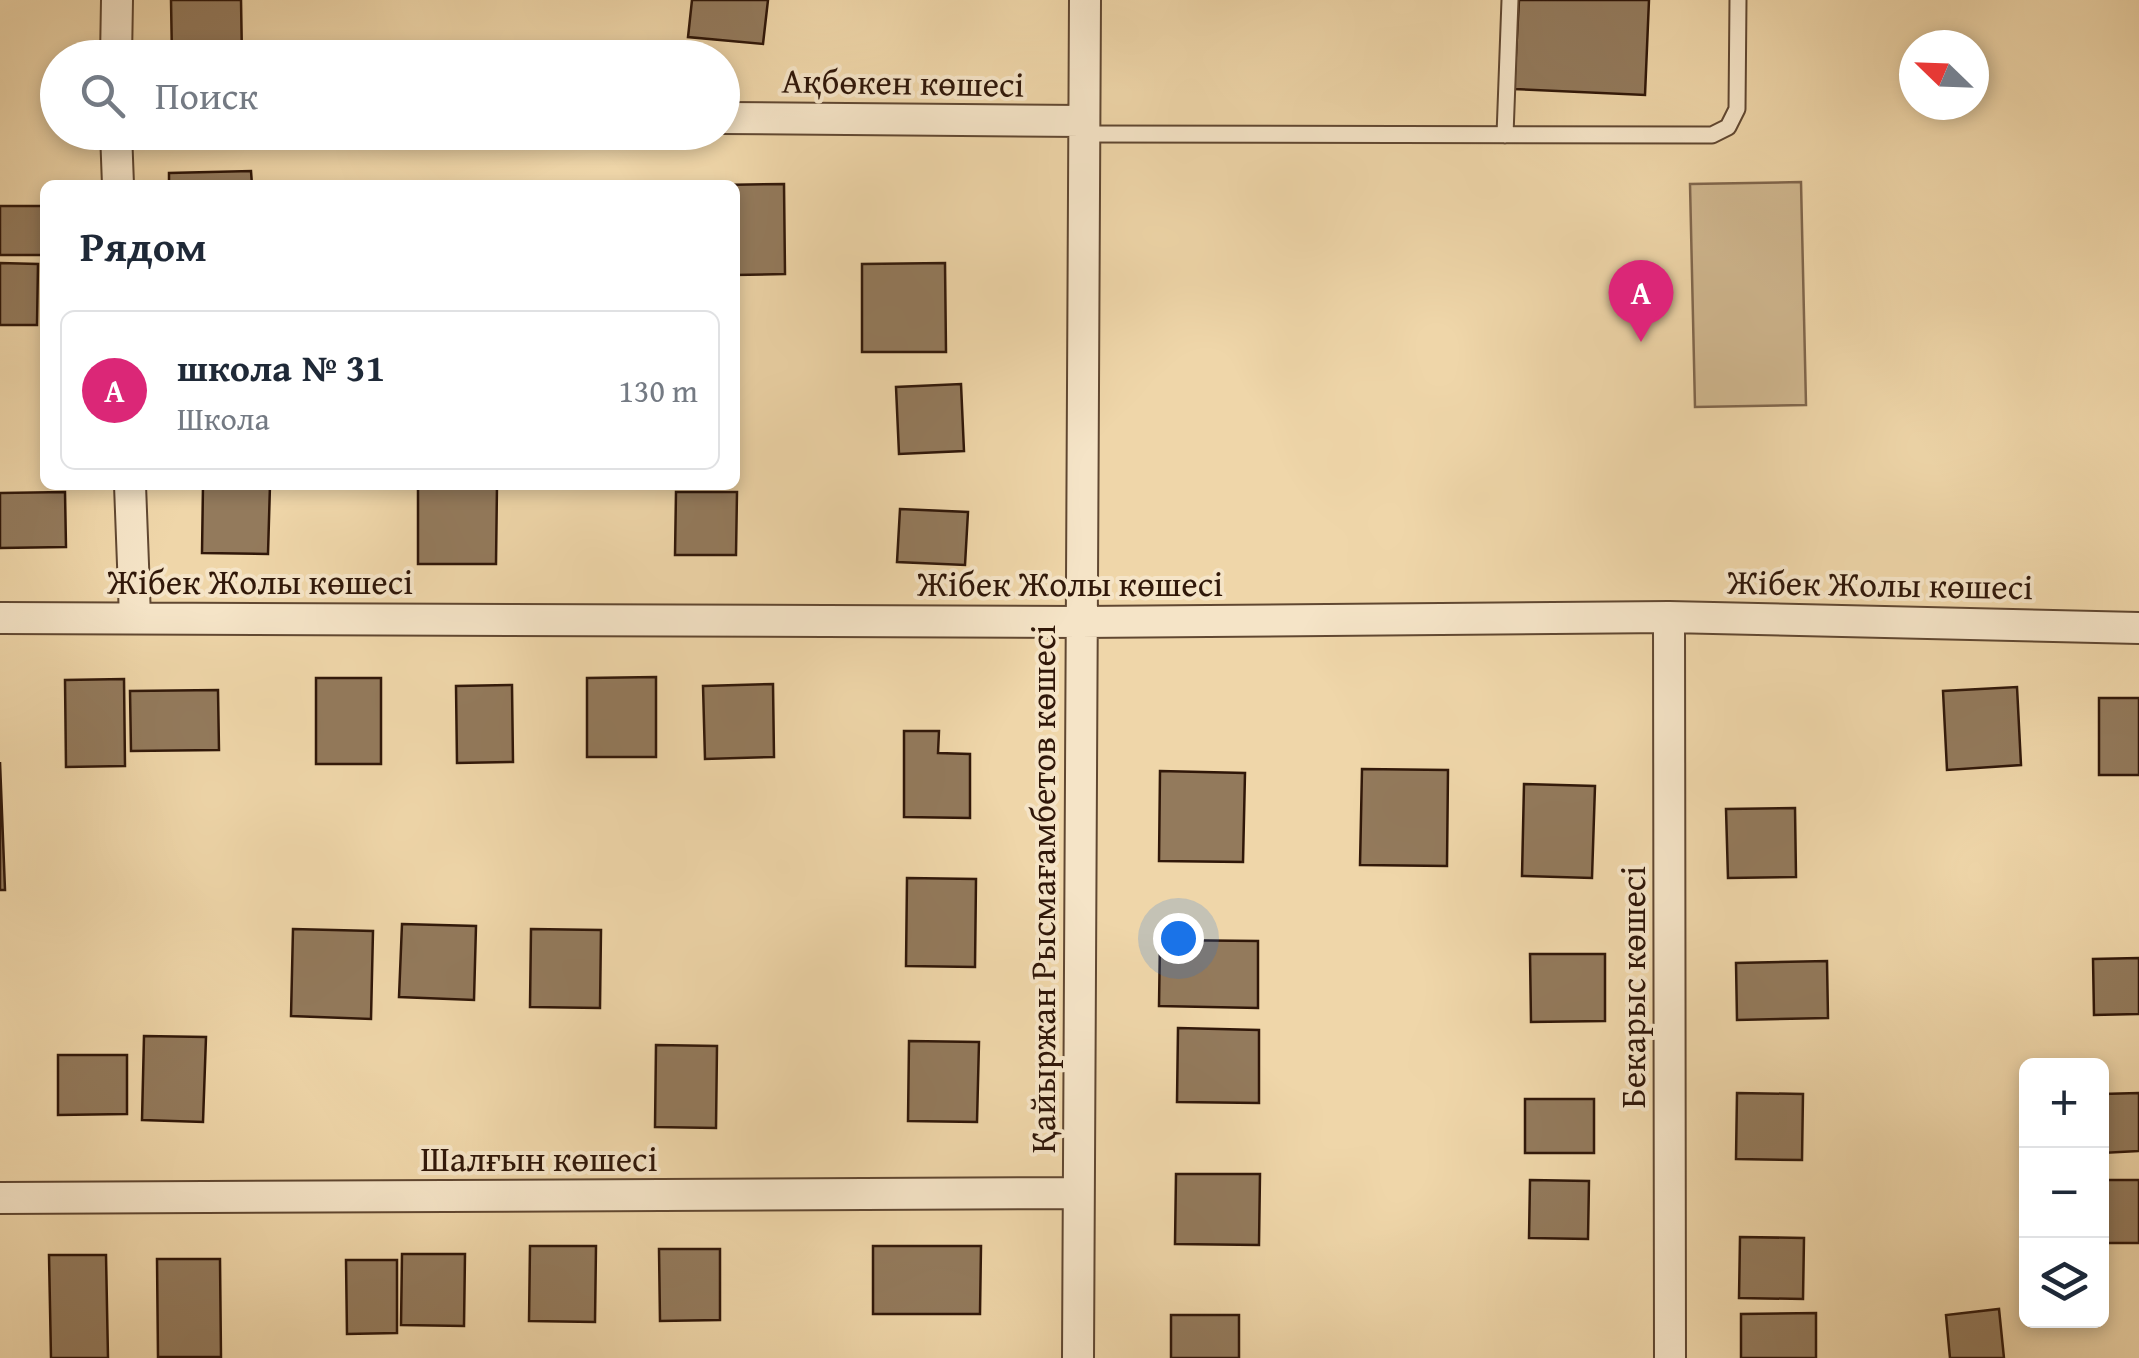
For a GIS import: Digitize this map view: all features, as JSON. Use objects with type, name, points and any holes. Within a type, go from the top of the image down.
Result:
[{"type":"street","points":[[116,40],[117,0]]},
{"type":"street","name":"Қайыржан Рысмағамбетов көшесі","points":[[1078,1358],[1085,0]]},
{"type":"street","name":"Ақбөкен көшесі","points":[[740,118],[1083,128]]},
{"type":"street","points":[[117,150],[118,180]]},
{"type":"street","points":[[130,490],[135,617]]},
{"type":"street","name":"Жібек Жолы көшесі","points":[[0,618],[1081,622],[1670,616],[2139,628]]},
{"type":"street","name":"Бекарыс көшесі","points":[[1670,616],[1670,1358]]},
{"type":"street","name":"Шалғын көшесі","points":[[0,1198],[1078,1192]]},
{"type":"lane","points":[[1505,135],[1510,0]]},
{"type":"lane","points":[[1083,128],[1712,135],[1728,127],[1737,109],[1738,0]]},
{"type":"shaded area","points":[[1801,182],[1806,405],[1695,407],[1690,184]]},
{"type":"building","points":[[171,0],[241,0],[242,40],[172,40]]},
{"type":"building","points":[[692,0],[768,0],[763,44],[688,37]]},
{"type":"building","points":[[1519,0],[1649,0],[1645,95],[1514,89]]},
{"type":"building","points":[[251,171],[252,180],[169,180],[169,173]]},
{"type":"building","points":[[784,184],[785,274],[740,275],[740,185]]},
{"type":"building","points":[[0,206],[40,206],[40,255],[0,255]]},
{"type":"building","points":[[0,263],[38,264],[37,325],[0,325]]},
{"type":"building","points":[[945,263],[946,352],[862,352],[862,264]]},
{"type":"building","points":[[961,384],[964,451],[899,454],[896,387]]},
{"type":"building","points":[[203,490],[270,490],[268,554],[202,553]]},
{"type":"building","points":[[418,490],[497,490],[496,564],[418,564]]},
{"type":"building","points":[[65,492],[66,547],[0,548],[0,493]]},
{"type":"building","points":[[676,492],[737,492],[736,555],[675,555]]},
{"type":"building","points":[[900,509],[968,512],[965,565],[897,562]]},
{"type":"building","points":[[656,677],[656,757],[587,757],[587,678]]},
{"type":"building","points":[[316,678],[381,678],[381,764],[316,764]]},
{"type":"building","points":[[124,679],[125,766],[66,767],[65,680]]},
{"type":"building","points":[[773,684],[774,757],[705,759],[703,686]]},
{"type":"building","points":[[512,685],[513,762],[457,763],[456,686]]},
{"type":"building","points":[[2017,687],[2021,765],[1947,770],[1943,691]]},
{"type":"building","points":[[218,690],[219,750],[131,751],[130,691]]},
{"type":"building","points":[[2099,698],[2139,698],[2139,775],[2099,775]]},
{"type":"building","points":[[904,731],[939,731],[938,753],[970,754],[970,818],[904,817]]},
{"type":"building","points":[[0,762],[5,890],[0,890]]},
{"type":"building","points":[[1362,769],[1448,770],[1447,866],[1360,865]]},
{"type":"building","points":[[1160,771],[1245,773],[1243,862],[1159,861]]},
{"type":"building","points":[[1524,784],[1595,786],[1592,878],[1522,876]]},
{"type":"building","points":[[1795,808],[1796,877],[1728,878],[1726,809]]},
{"type":"building","points":[[907,878],[976,879],[975,967],[906,966]]},
{"type":"building","points":[[402,924],[476,926],[474,1000],[399,997]]},
{"type":"building","points":[[293,929],[373,931],[371,1019],[291,1016]]},
{"type":"building","points":[[531,929],[601,930],[600,1008],[530,1007]]},
{"type":"building","points":[[1160,940],[1258,941],[1258,1008],[1159,1006]]},
{"type":"building","points":[[1530,954],[1605,954],[1605,1021],[1531,1022]]},
{"type":"building","points":[[2139,958],[2139,1014],[2094,1015],[2093,959]]},
{"type":"building","points":[[1827,961],[1828,1018],[1737,1020],[1736,963]]},
{"type":"building","points":[[1178,1028],[1259,1030],[1259,1103],[1177,1102]]},
{"type":"building","points":[[144,1036],[206,1037],[203,1122],[142,1120]]},
{"type":"building","points":[[909,1041],[979,1042],[977,1122],[908,1121]]},
{"type":"building","points":[[656,1045],[717,1046],[716,1128],[655,1127]]},
{"type":"building","points":[[58,1055],[127,1055],[127,1114],[58,1115]]},
{"type":"building","points":[[1737,1093],[1803,1094],[1802,1160],[1736,1159]]},
{"type":"building","points":[[2139,1093],[2139,1151],[2109,1153],[2109,1094]]},
{"type":"building","points":[[1525,1099],[1594,1099],[1594,1153],[1525,1153]]},
{"type":"building","points":[[1176,1174],[1260,1174],[1259,1245],[1175,1244]]},
{"type":"building","points":[[1530,1180],[1589,1181],[1588,1239],[1529,1238]]},
{"type":"building","points":[[2109,1180],[2139,1180],[2139,1243],[2109,1243]]},
{"type":"building","points":[[1740,1237],[1804,1238],[1803,1299],[1739,1298]]},
{"type":"building","points":[[530,1246],[596,1246],[595,1322],[529,1321]]},
{"type":"building","points":[[873,1246],[981,1246],[980,1314],[873,1314]]},
{"type":"building","points":[[659,1249],[720,1249],[720,1320],[660,1321]]},
{"type":"building","points":[[402,1254],[465,1254],[464,1326],[401,1325]]},
{"type":"building","points":[[49,1255],[106,1255],[108,1358],[51,1358]]},
{"type":"building","points":[[157,1259],[220,1259],[221,1357],[158,1357]]},
{"type":"building","points":[[346,1260],[397,1260],[397,1333],[347,1334]]},
{"type":"building","points":[[1999,1309],[2004,1358],[1950,1358],[1946,1315]]},
{"type":"building","points":[[1816,1313],[1816,1358],[1741,1358],[1741,1314]]},
{"type":"building","points":[[1171,1315],[1239,1315],[1239,1358],[1171,1358]]},
{"type":"place","name":"школа № 31","points":[[1641,342]]}]
